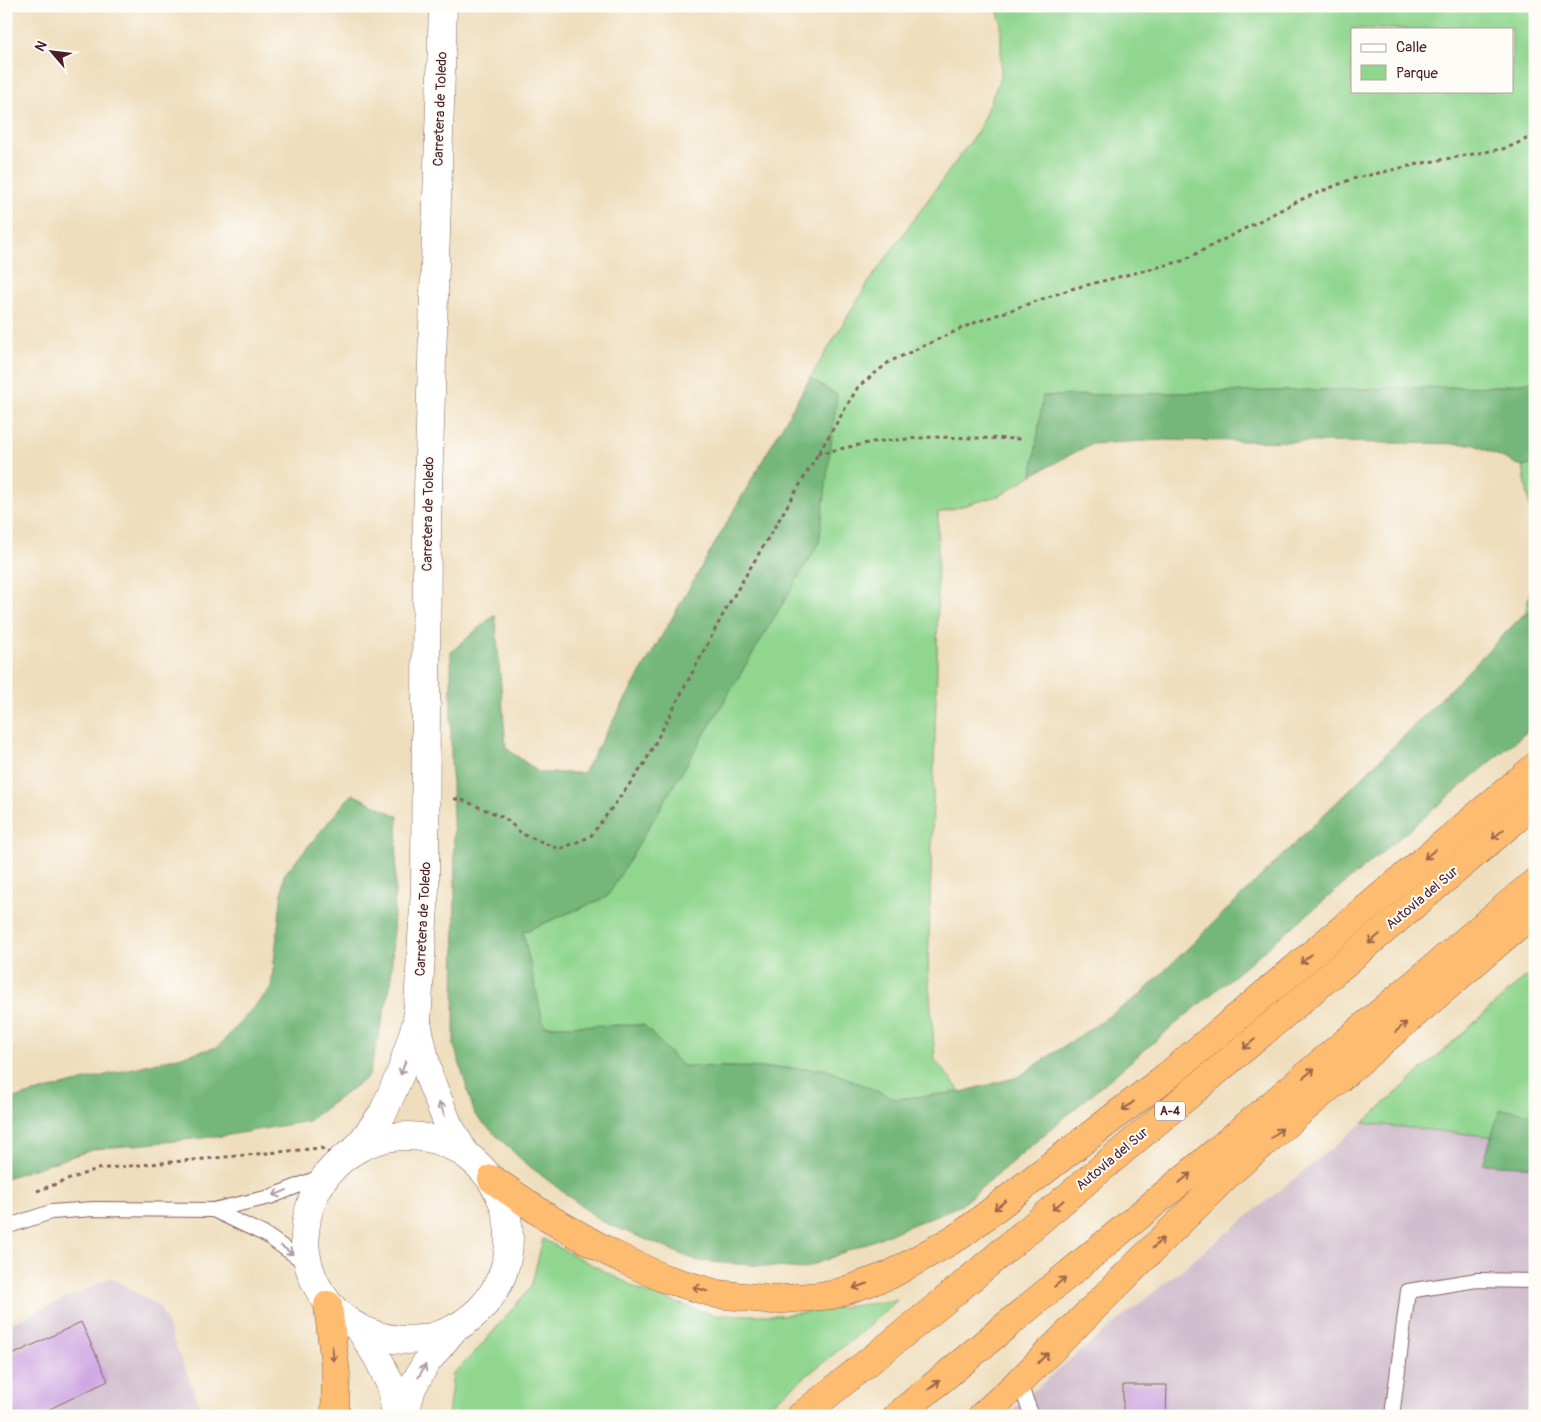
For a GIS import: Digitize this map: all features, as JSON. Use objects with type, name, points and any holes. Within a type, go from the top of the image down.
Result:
[{"type":"highway","points":[[492,1179],[548,1218],[612,1254],[663,1278],[717,1294],[773,1300],[832,1295],[890,1275],[961,1235],[1167,1076],[1535,767]]},
{"type":"highway","name":"Autovía del Sur","points":[[802,1416],[938,1306],[1535,803]]},
{"type":"highway","points":[[896,1416],[1180,1182],[1535,882]]},
{"type":"highway","points":[[982,1416],[1020,1382],[1229,1173],[1535,911]]},
{"type":"highway","points":[[328,1305],[336,1374],[335,1416]]},
{"type":"street","name":"Carretera de Toledo","points":[[361,1331],[328,1305],[315,1286],[307,1264],[304,1233],[310,1202],[341,1161],[383,1113],[401,1072],[417,1021],[425,889],[426,522],[443,6]]},
{"type":"street","name":"Carretera de Toledo","points":[[417,1021],[429,1077],[448,1124],[464,1152]]},
{"type":"street","points":[[341,1161],[393,1136],[430,1137],[464,1152],[492,1179],[505,1206],[510,1235],[506,1264],[495,1291],[477,1314],[453,1330],[423,1340],[392,1340],[361,1331]]},
{"type":"street","points":[[404,1416],[412,1388],[426,1362],[453,1330]]},
{"type":"street","points":[[361,1331],[378,1358],[392,1388],[396,1416]]},
{"type":"lane","points":[[6,1227],[51,1212],[94,1209],[213,1210],[270,1197],[341,1161]]},
{"type":"lane","points":[[213,1210],[266,1235],[307,1264]]},
{"type":"lane","points":[[1392,1416],[1408,1291],[1477,1280],[1535,1281]]},
{"type":"lane","points":[[1020,1382],[1032,1416]]},
{"type":"path","points":[[426,801],[460,799],[505,818],[522,834],[559,849],[590,838],[643,766],[727,607],[816,454],[858,387],[889,362],[970,324],[1072,289],[1182,262],[1300,200],[1352,179],[1423,163],[1507,148],[1535,135]]},
{"type":"path","points":[[816,454],[872,442],[932,437],[1022,439]]},
{"type":"path","points":[[33,1193],[96,1169],[322,1148],[341,1161]]},
{"type":"shaded area","points":[[1363,1123],[1535,1141],[1535,1416],[1006,1416],[1061,1367]]},
{"type":"shaded area","points":[[111,1278],[160,1307],[204,1416],[6,1416],[6,1325]]},
{"type":"green space","points":[[996,6],[1535,6],[1535,381],[1501,386],[1044,396],[1032,475],[1001,495],[938,513],[937,668],[928,971],[935,1060],[961,1092],[896,1099],[825,1069],[682,1066],[643,1025],[543,1026],[523,932],[607,897],[837,395],[810,378],[870,280],[978,131],[1001,76],[1001,22]]},
{"type":"green space","points":[[810,378],[837,395],[819,543],[607,897],[523,932],[544,1026],[644,1025],[682,1066],[825,1069],[896,1099],[961,1092],[1018,1077],[1139,996],[1398,742],[1526,612],[1535,616],[1535,725],[961,1205],[803,1269],[698,1261],[601,1221],[524,1162],[475,1115],[454,1045],[455,879],[451,754],[451,652],[495,614],[506,748],[540,773],[583,773]]},
{"type":"green space","points":[[1535,381],[1535,463],[1523,467],[1473,444],[1164,440],[1091,444],[1032,475],[1043,396],[1501,386]]},
{"type":"green space","points":[[1535,463],[1535,554],[1533,525],[1523,467]]},
{"type":"green space","points":[[1535,566],[1535,616],[1526,612]]},
{"type":"green space","points":[[352,794],[398,816],[391,983],[369,1076],[308,1121],[223,1136],[95,1149],[6,1178],[6,1100],[218,1047],[271,988],[284,875]]},
{"type":"green space","points":[[1535,968],[1535,1141],[1363,1123]]},
{"type":"green space","points":[[1500,1109],[1535,1114],[1535,1167],[1483,1164]]},
{"type":"green space","points":[[543,1239],[644,1292],[714,1315],[783,1315],[897,1300],[863,1331],[756,1416],[448,1416],[453,1374],[479,1348],[531,1287]]},
{"type":"building","points":[[81,1322],[108,1381],[35,1416],[10,1416],[6,1407],[6,1358]]},
{"type":"building","points":[[1123,1385],[1167,1385],[1166,1416],[1123,1416]]}]
